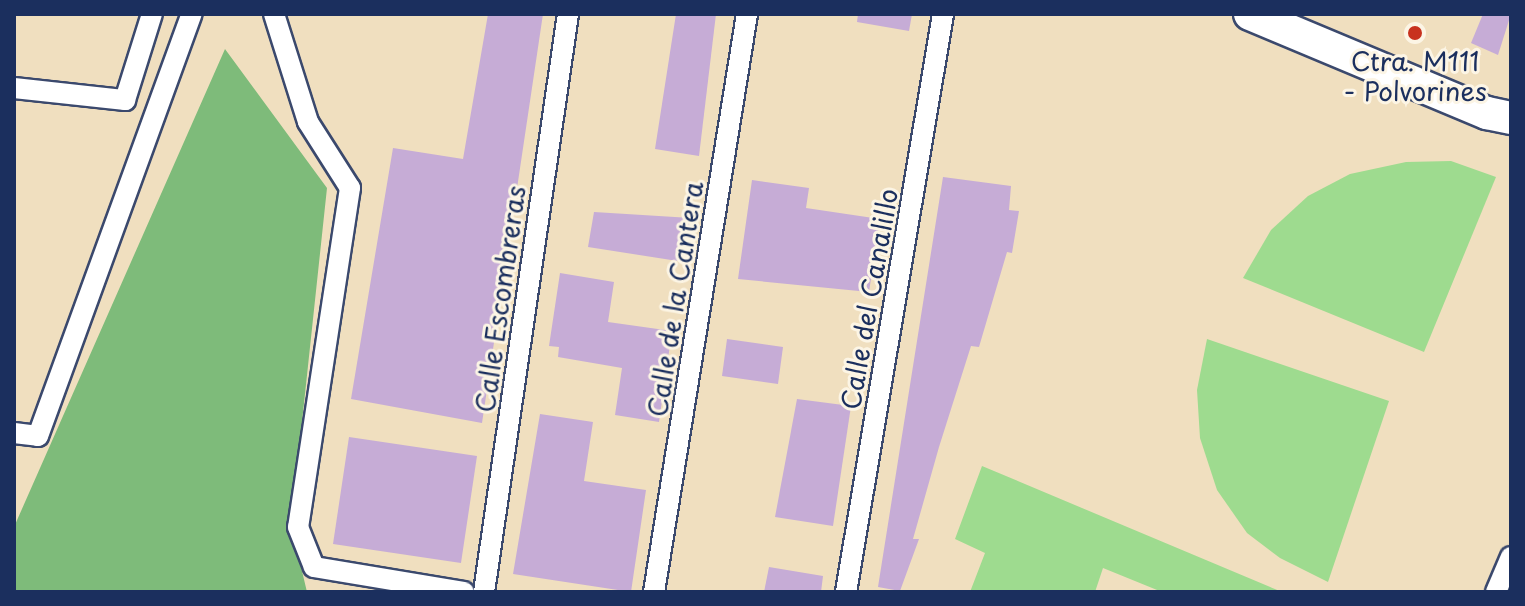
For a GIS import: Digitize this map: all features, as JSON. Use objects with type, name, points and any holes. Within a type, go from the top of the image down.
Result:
[{"type":"main road","points":[[1250,14],[1503,120]]},
{"type":"street","points":[[14,88],[125,100],[152,14]]},
{"type":"street","points":[[14,433],[38,436],[192,14]]},
{"type":"street","points":[[274,14],[308,122],[350,188],[298,527],[314,567],[464,592]]},
{"type":"street","name":"Calle Escombreras","points":[[484,592],[568,14]]},
{"type":"street","name":"Calle de la Cantera","points":[[654,592],[747,14]]},
{"type":"street","name":"Calle del Canalillo","points":[[846,592],[943,14]]},
{"type":"street","points":[[1496,592],[1511,557]]},
{"type":"green space","points":[[225,49],[327,188],[291,525],[307,592],[14,592],[14,527]]},
{"type":"green space","points":[[1451,161],[1496,177],[1424,352],[1243,278],[1271,230],[1308,196],[1350,174],[1406,162]]},
{"type":"green space","points":[[1207,339],[1389,401],[1328,582],[1280,558],[1247,533],[1217,490],[1200,438],[1197,390]]},
{"type":"green space","points":[[982,466],[1282,592],[1162,592],[1103,568],[1095,592],[970,592],[985,553],[955,539]]},
{"type":"building","points":[[488,14],[543,14],[482,423],[351,399],[393,148],[463,159]]},
{"type":"building","points":[[676,14],[716,14],[699,156],[655,149]]},
{"type":"building","points":[[858,14],[912,14],[909,31],[857,22]]},
{"type":"building","points":[[1483,14],[1511,14],[1498,55],[1471,43]]},
{"type":"building","points":[[943,177],[1011,186],[1009,210],[1019,211],[1012,253],[1007,252],[979,347],[971,346],[913,539],[919,539],[900,591],[878,587]]},
{"type":"building","points":[[752,180],[809,188],[806,208],[880,219],[869,292],[738,279]]},
{"type":"building","points":[[594,212],[691,218],[684,262],[588,247]]},
{"type":"building","points":[[560,273],[614,282],[608,322],[672,331],[659,422],[615,415],[622,368],[558,357],[559,347],[549,346]]},
{"type":"building","points":[[727,339],[783,347],[778,384],[722,376]]},
{"type":"building","points":[[797,399],[851,406],[833,526],[775,517]]},
{"type":"building","points":[[540,414],[593,422],[584,481],[646,490],[631,592],[513,574]]},
{"type":"building","points":[[349,437],[477,456],[461,563],[333,544]]},
{"type":"building","points":[[769,567],[823,576],[821,592],[764,592]]},
{"type":"place","name":"Ctra. M111 - Polvorines","points":[[1415,33]]}]
